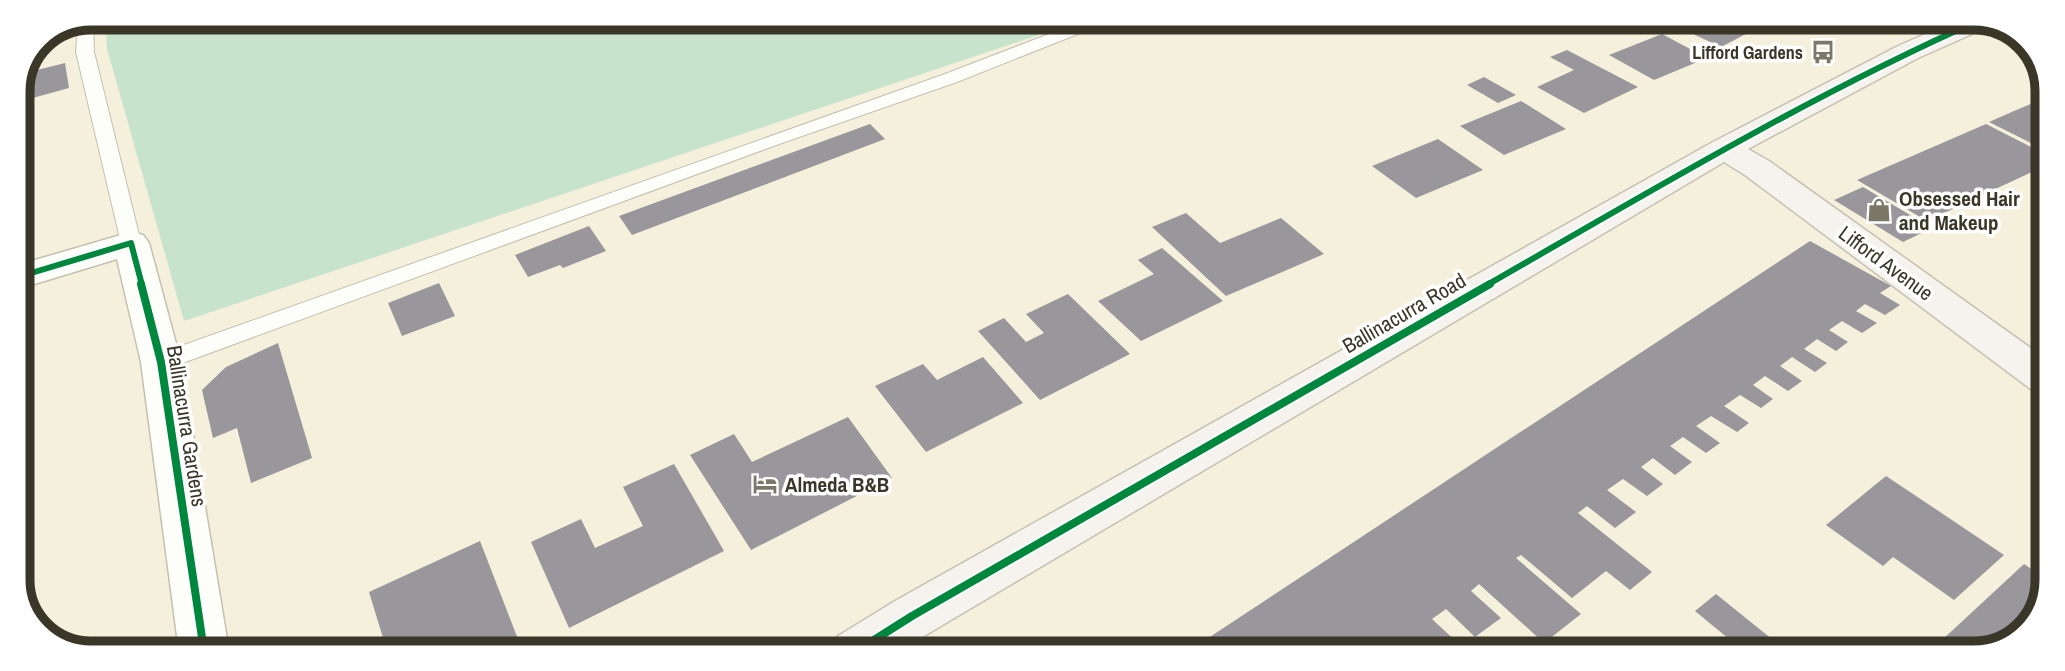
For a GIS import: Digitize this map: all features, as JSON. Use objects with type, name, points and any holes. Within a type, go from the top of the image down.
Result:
[{"type":"main road","name":"Ballinacurra Road","points":[[873,641],[948,595],[1724,149],[1908,52],[1958,30]]},
{"type":"main road","name":"Lifford Avenue","points":[[1724,149],[1758,168],[2035,372]]},
{"type":"street","name":"Ballinacurra Gardens","points":[[131,243],[161,362],[203,641]]},
{"type":"street","points":[[30,273],[131,243]]},
{"type":"lane","points":[[86,30],[85,52],[131,243]]},
{"type":"lane","points":[[161,362],[775,139],[951,78],[1074,30]]},
{"type":"green space","points":[[106,30],[1053,30],[184,321],[107,49]]},
{"type":"building","points":[[1684,30],[1754,30],[1721,47]]},
{"type":"building","points":[[1662,34],[1707,58],[1654,80],[1609,55]]},
{"type":"building","points":[[1567,50],[1638,87],[1584,113],[1537,87],[1574,70],[1550,57]]},
{"type":"building","points":[[65,63],[69,88],[30,99],[33,71]]},
{"type":"building","points":[[1484,77],[1516,95],[1498,103],[1467,85]]},
{"type":"building","points":[[1521,101],[1566,129],[1504,155],[1460,126]]},
{"type":"building","points":[[2035,102],[2035,145],[1989,122]]},
{"type":"building","points":[[870,124],[885,139],[632,235],[619,216]]},
{"type":"building","points":[[1986,124],[2035,149],[2035,171],[1927,221],[1857,180]]},
{"type":"building","points":[[1438,139],[1483,170],[1416,198],[1372,166]]},
{"type":"building","points":[[1863,187],[1932,228],[1903,242],[1834,200]]},
{"type":"building","points":[[1186,213],[1220,243],[1281,218],[1324,254],[1226,296],[1152,227]]},
{"type":"building","points":[[589,226],[606,251],[563,268],[560,265],[528,277],[515,255]]},
{"type":"building","points":[[1810,241],[1891,286],[1880,293],[1900,305],[1885,315],[1865,304],[1856,311],[1877,323],[1862,333],[1842,321],[1829,330],[1848,342],[1836,351],[1817,339],[1804,349],[1827,363],[1815,372],[1792,357],[1780,366],[1802,381],[1788,391],[1765,376],[1753,385],[1773,399],[1761,408],[1740,395],[1724,406],[1749,423],[1737,432],[1711,416],[1696,426],[1720,443],[1706,453],[1683,437],[1670,446],[1692,462],[1675,475],[1653,458],[1641,467],[1663,484],[1647,496],[1623,479],[1607,490],[1636,512],[1615,528],[1587,506],[1578,513],[1652,572],[1630,590],[1606,571],[1572,598],[1521,555],[1516,558],[1581,614],[1547,641],[1542,641],[1479,584],[1471,591],[1501,618],[1475,637],[1446,609],[1432,619],[1456,641],[1411,641],[1407,637],[1402,641],[1204,641]]},
{"type":"building","points":[[1162,248],[1223,301],[1141,341],[1098,301],[1154,274],[1138,260]]},
{"type":"building","points":[[439,283],[455,316],[402,336],[388,303]]},
{"type":"building","points":[[1068,294],[1130,354],[1040,400],[978,331],[1004,318],[1026,342],[1044,333],[1026,314]]},
{"type":"building","points":[[278,343],[312,458],[251,483],[237,428],[213,438],[202,390],[226,367]]},
{"type":"building","points":[[983,357],[1023,403],[926,452],[875,386],[923,364],[937,380]]},
{"type":"building","points":[[34,358],[30,397],[30,359]]},
{"type":"building","name":"Almeda B&B","points":[[848,417],[892,478],[751,550],[690,455],[734,434],[752,462]]},
{"type":"building","points":[[674,464],[724,551],[569,628],[531,542],[581,519],[595,548],[643,526],[623,487]]},
{"type":"building","points":[[1886,476],[2004,555],[1954,600],[1893,557],[1883,566],[1826,525]]},
{"type":"building","points":[[480,541],[519,641],[384,641],[369,592]]},
{"type":"building","points":[[2024,564],[2035,571],[2031,604],[2011,629],[1982,641],[1941,641]]},
{"type":"building","points":[[1716,594],[1774,641],[1731,641],[1695,611]]},
{"type":"cycle path","points":[[872,641],[1724,149],[1908,52],[1958,30]]},
{"type":"cycle path","points":[[30,273],[131,243],[161,362],[203,641]]},
{"type":"place","name":"Lifford Gardens","points":[[1823,52]]},
{"type":"place","name":"Obsessed Hair and Makeup","points":[[1879,210]]},
{"type":"place","name":"Almeda B&B","points":[[765,484]]}]
